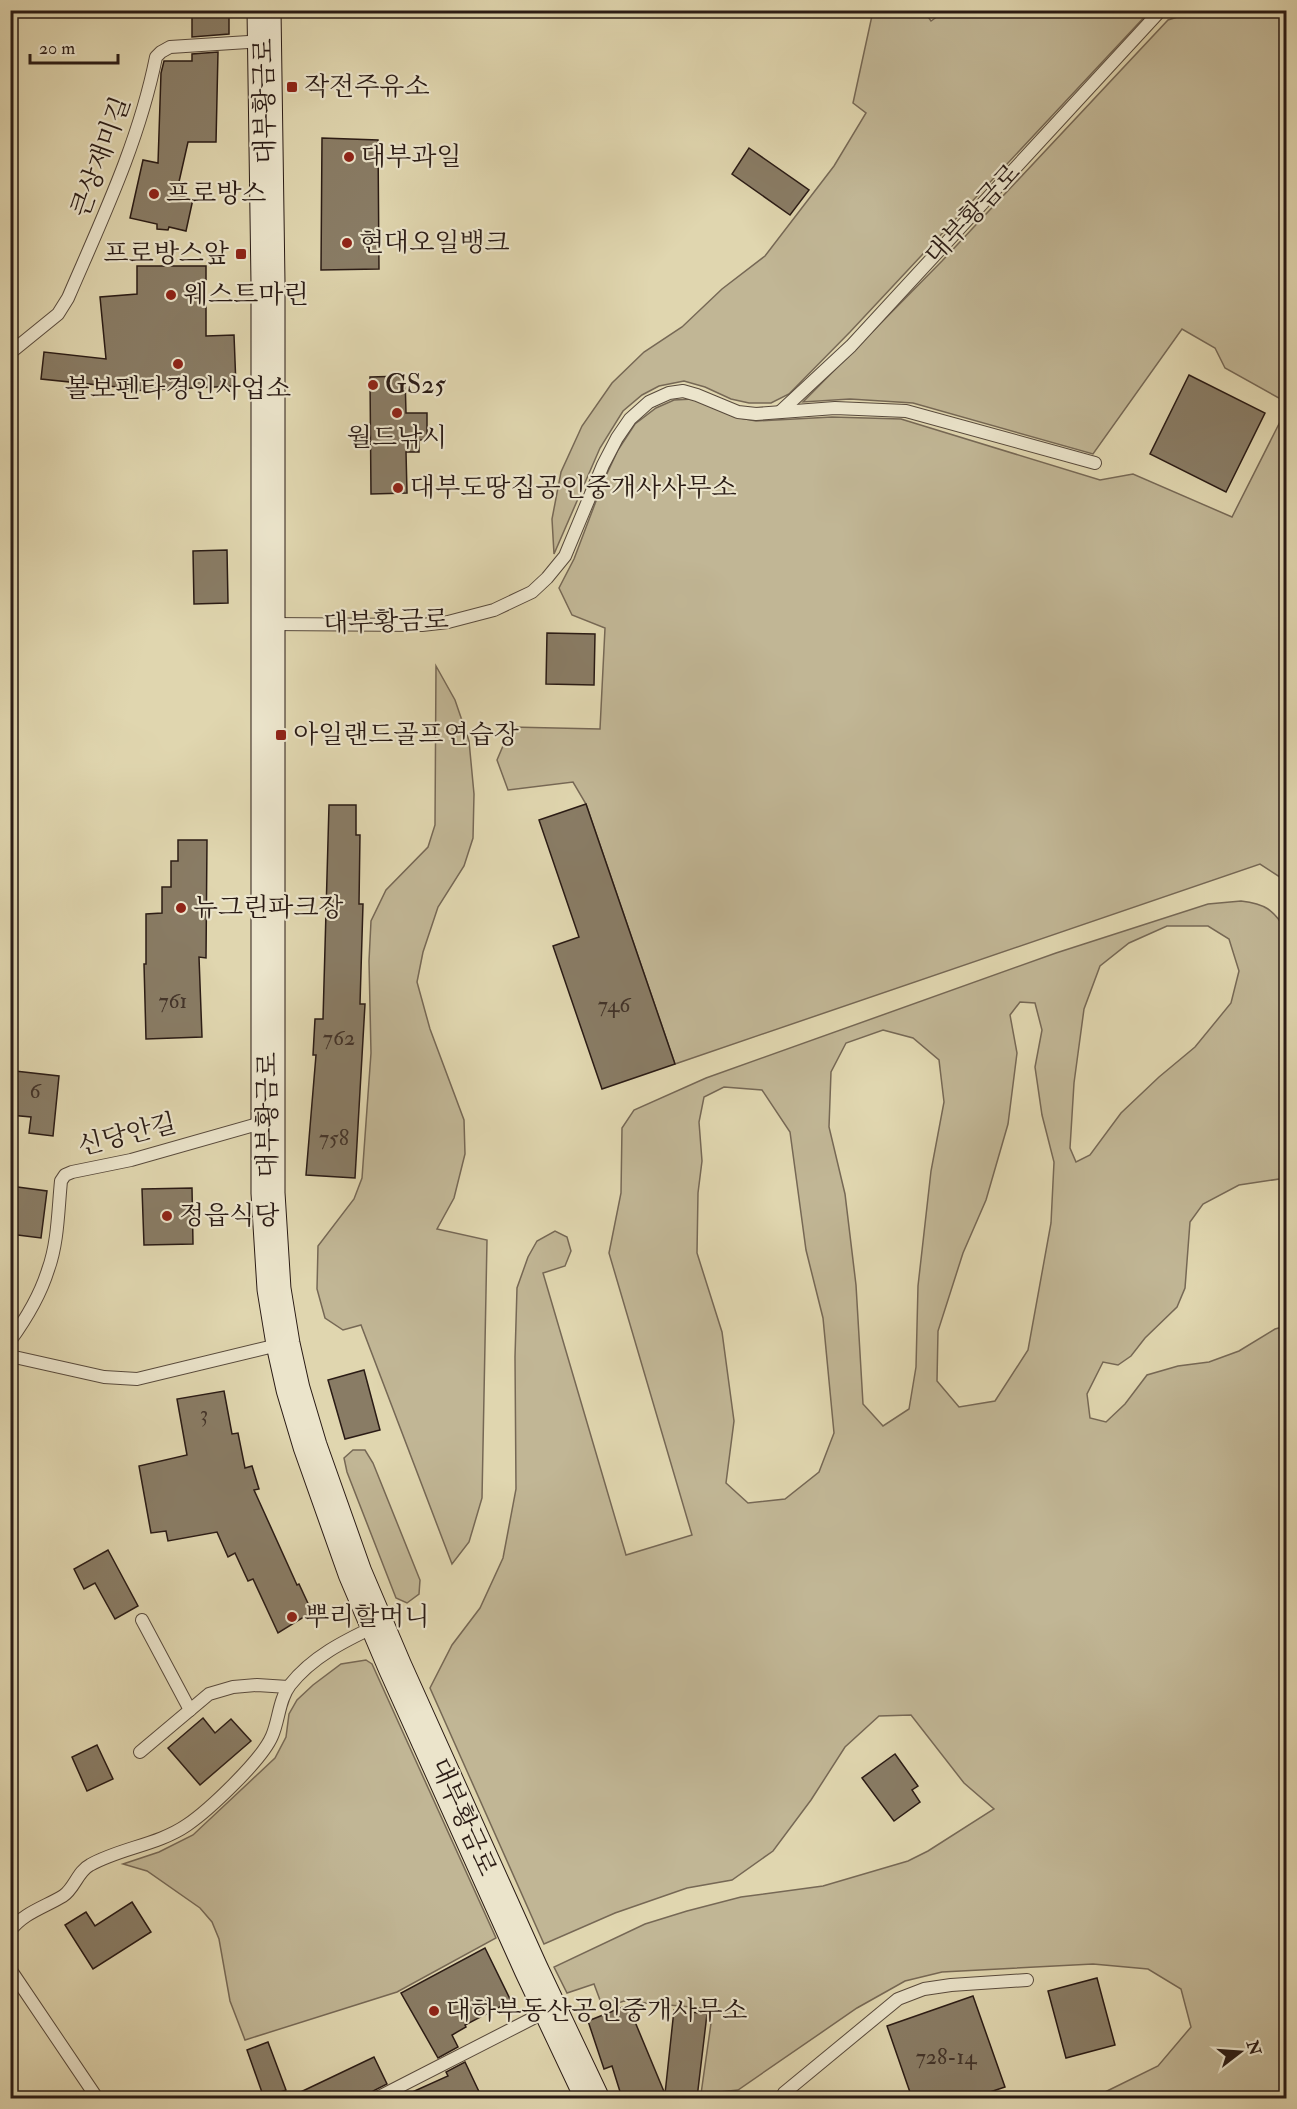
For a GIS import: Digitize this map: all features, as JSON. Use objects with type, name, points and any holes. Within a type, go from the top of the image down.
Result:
[{"type":"main road","name":"대부황금로","points":[[264,26],[268,283],[268,1193],[274,1289],[293,1389],[310,1446],[355,1573],[592,2098]]},
{"type":"lane","name":"대부황금로","points":[[780,412],[851,346],[1161,10]]},
{"type":"lane","name":"큰상재미길","points":[[10,353],[58,314],[68,298],[116,190],[142,116],[156,57],[170,47],[264,26]]},
{"type":"lane","name":"대부황금로","points":[[267,624],[422,625],[448,622],[494,610],[532,592],[565,556],[603,465],[630,418],[649,402],[669,393],[683,391],[738,412],[756,414],[835,408],[906,411],[1095,463]]},
{"type":"lane","name":"신당안길","points":[[10,1341],[33,1305],[49,1269],[56,1232],[61,1181],[65,1175],[131,1160],[268,1121]]},
{"type":"lane","points":[[10,1356],[104,1377],[137,1379],[283,1344]]},
{"type":"lane","points":[[142,1620],[190,1710]]},
{"type":"lane","points":[[10,1931],[27,1915],[66,1894],[86,1866],[171,1834],[187,1824],[259,1758],[272,1737],[288,1687],[307,1666],[341,1643],[377,1625]]},
{"type":"lane","points":[[140,1752],[209,1694],[233,1687],[257,1684],[288,1687]]},
{"type":"lane","points":[[10,1969],[97,2098]]},
{"type":"lane","points":[[781,2098],[784,2093],[898,1999],[924,1989],[951,1985],[1027,1980]]},
{"type":"lane","points":[[377,2098],[550,2009]]},
{"type":"shaded area","points":[[1269,10],[1286,12],[1286,402],[1225,368],[1215,348],[1182,329],[1093,454],[913,403],[850,399],[803,402],[942,261],[1168,20],[1197,11]]},
{"type":"shaded area","points":[[873,11],[924,11],[931,21],[945,11],[1150,11],[850,332],[789,394],[771,403],[749,403],[731,399],[705,387],[684,381],[659,386],[642,395],[623,411],[600,448],[554,554],[552,519],[561,472],[582,426],[612,383],[644,352],[682,327],[722,289],[765,256],[834,166],[866,113],[853,103]]},
{"type":"shaded area","points":[[693,399],[735,417],[756,421],[832,417],[901,419],[1100,480],[1133,474],[1232,517],[1286,410],[1286,881],[1260,864],[675,1064],[586,804],[573,782],[508,790],[497,760],[511,727],[600,729],[605,628],[572,615],[559,588],[574,559],[604,480],[618,450],[635,424],[656,408],[674,400]]},
{"type":"shaded area","points":[[436,666],[455,700],[469,741],[474,794],[473,838],[464,866],[438,907],[423,952],[417,982],[430,1029],[464,1120],[465,1154],[454,1198],[437,1229],[487,1240],[482,1498],[469,1542],[452,1564],[361,1325],[343,1330],[325,1318],[317,1289],[318,1246],[354,1199],[362,1178],[371,1053],[369,961],[371,921],[386,890],[428,847],[435,825]]},
{"type":"shaded area","points":[[1241,901],[1262,906],[1277,917],[1286,930],[1286,1178],[1239,1185],[1203,1204],[1190,1222],[1185,1288],[1177,1307],[1145,1338],[1131,1356],[1118,1365],[1103,1362],[1087,1394],[1090,1418],[1106,1422],[1125,1404],[1147,1375],[1178,1366],[1209,1362],[1239,1351],[1275,1329],[1286,1326],[1286,2098],[1096,2098],[1158,2066],[1191,2027],[1181,1989],[1148,1969],[1093,1964],[942,1972],[905,1981],[857,2008],[738,2090],[701,2094],[713,2009],[624,2001],[603,2008],[594,1984],[567,1993],[554,1967],[645,1924],[687,1911],[741,1897],[823,1886],[908,1861],[994,1809],[964,1783],[911,1715],[879,1716],[845,1747],[811,1800],[773,1851],[732,1880],[687,1888],[615,1913],[544,1944],[430,1688],[452,1645],[480,1608],[503,1558],[516,1489],[517,1288],[528,1257],[537,1241],[555,1231],[567,1237],[571,1251],[565,1266],[543,1273],[626,1555],[692,1535],[609,1253],[621,1193],[622,1128],[634,1110],[706,1078],[1056,953],[1208,904]],"holes":[[[1167,926],[1208,926],[1229,939],[1239,971],[1231,1003],[1195,1047],[1121,1113],[1090,1155],[1076,1162],[1070,1148],[1074,1083],[1084,1009],[1100,966],[1129,943]],[[1020,1002],[1035,1003],[1042,1030],[1035,1067],[1042,1115],[1054,1162],[1051,1223],[1028,1350],[995,1401],[959,1407],[937,1381],[938,1331],[963,1253],[986,1200],[1008,1124],[1017,1053],[1010,1015]],[[883,1030],[913,1038],[939,1060],[944,1102],[931,1171],[918,1286],[916,1367],[909,1409],[883,1426],[863,1404],[856,1285],[845,1194],[829,1127],[831,1072],[846,1043]],[[724,1087],[762,1090],[790,1132],[806,1250],[823,1318],[834,1433],[819,1472],[785,1499],[748,1503],[726,1483],[734,1421],[722,1332],[697,1253],[698,1193],[702,1161],[699,1122],[704,1097]]]},
{"type":"shaded area","points":[[353,1450],[365,1450],[373,1463],[420,1580],[419,1594],[407,1603],[396,1598],[347,1472],[344,1458]]},
{"type":"shaded area","points":[[366,1660],[372,1664],[496,1938],[397,1992],[245,2040],[230,2001],[219,1939],[212,1922],[200,1908],[147,1871],[123,1864],[159,1852],[193,1835],[275,1758],[286,1737],[289,1714],[297,1700],[341,1664]]},
{"type":"building","points":[[192,10],[229,10],[229,34],[192,37]]},
{"type":"building","points":[[218,52],[216,142],[188,142],[176,195],[193,199],[186,231],[169,227],[168,230],[157,229],[157,224],[130,218],[143,160],[158,163],[161,73],[164,61],[192,61],[192,54]]},
{"type":"building","points":[[322,138],[378,140],[379,269],[321,270]]},
{"type":"building","points":[[749,148],[809,190],[790,215],[732,174]]},
{"type":"building","points":[[137,266],[206,266],[206,336],[234,335],[236,386],[128,391],[127,388],[41,379],[44,352],[106,359],[100,297],[137,294]]},
{"type":"building","points":[[1189,375],[1265,413],[1226,492],[1150,454]]},
{"type":"building","points":[[405,376],[406,413],[427,413],[427,440],[419,440],[419,452],[406,452],[407,493],[371,494],[370,377]]},
{"type":"building","points":[[227,550],[228,603],[194,604],[193,551]]},
{"type":"building","points":[[547,633],[595,634],[594,685],[546,684]]},
{"type":"building","points":[[586,804],[675,1064],[602,1089],[553,946],[579,937],[539,820]]},
{"type":"building","points":[[329,805],[356,805],[356,835],[360,835],[359,904],[363,904],[360,1004],[365,1004],[355,1178],[306,1175],[316,1055],[313,1055],[315,1019],[323,1019]]},
{"type":"building","points":[[178,840],[207,840],[206,958],[199,957],[202,1037],[146,1039],[144,964],[146,964],[146,914],[162,913],[162,887],[171,887],[171,861],[178,861]]},
{"type":"building","points":[[15,1071],[59,1076],[53,1136],[29,1133],[31,1117],[10,1115]]},
{"type":"building","points":[[10,1186],[47,1191],[41,1238],[10,1234]]},
{"type":"building","points":[[192,1188],[193,1244],[144,1245],[142,1189]]},
{"type":"building","points":[[364,1370],[380,1430],[345,1439],[328,1380]]},
{"type":"building","points":[[224,1391],[232,1434],[238,1433],[245,1468],[252,1466],[259,1489],[254,1490],[297,1585],[299,1584],[312,1612],[278,1633],[253,1579],[248,1581],[235,1553],[228,1557],[217,1532],[168,1541],[166,1531],[151,1533],[139,1466],[187,1455],[177,1399]]},
{"type":"building","points":[[108,1550],[138,1606],[115,1619],[95,1583],[84,1589],[74,1569]]},
{"type":"building","points":[[203,1718],[215,1733],[231,1719],[251,1741],[200,1785],[168,1748]]},
{"type":"building","points":[[97,1745],[113,1779],[87,1791],[72,1757]]},
{"type":"building","points":[[895,1754],[918,1786],[912,1790],[920,1802],[894,1821],[862,1778]]},
{"type":"building","points":[[132,1902],[151,1932],[93,1969],[65,1925],[86,1912],[95,1926]]},
{"type":"building","points":[[485,1948],[511,2001],[465,2025],[466,2027],[452,2035],[458,2047],[438,2058],[401,1993]]},
{"type":"building","points":[[1097,1978],[1115,2045],[1066,2058],[1048,1991]]},
{"type":"building","points":[[973,1996],[1005,2087],[972,2098],[912,2098],[887,2026]]},
{"type":"building","points":[[628,2005],[665,2094],[674,2010],[707,2014],[697,2098],[622,2098],[612,2066],[604,2069],[588,2021]]},
{"type":"building","points":[[268,2042],[286,2090],[264,2098],[247,2050]]},
{"type":"building","points":[[374,2057],[387,2084],[373,2091],[369,2098],[288,2098]]},
{"type":"building","points":[[465,2062],[482,2098],[399,2098],[448,2076],[446,2072]]},
{"type":"place","name":"작전주유소","points":[[292,87]]},
{"type":"place","name":"대부과일","points":[[349,157]]},
{"type":"place","name":"프로방스","points":[[154,194]]},
{"type":"place","name":"현대오일뱅크","points":[[347,243]]},
{"type":"place","name":"프로방스앞","points":[[241,254]]},
{"type":"place","name":"웨스트마린","points":[[171,295]]},
{"type":"place","name":"볼보펜타경인사업소","points":[[178,364]]},
{"type":"place","name":"GS25","points":[[373,385]]},
{"type":"place","name":"월드낚시","points":[[397,413]]},
{"type":"place","name":"대부도땅집공인중개사사무소","points":[[398,488]]},
{"type":"place","name":"아일랜드골프연습장","points":[[281,735]]},
{"type":"place","name":"뉴그린파크장","points":[[181,908]]},
{"type":"place","name":"정읍식당","points":[[167,1216]]},
{"type":"place","name":"뿌리할머니","points":[[292,1617]]},
{"type":"place","name":"대하부동산공인중개사무소","points":[[434,2011]]}]
